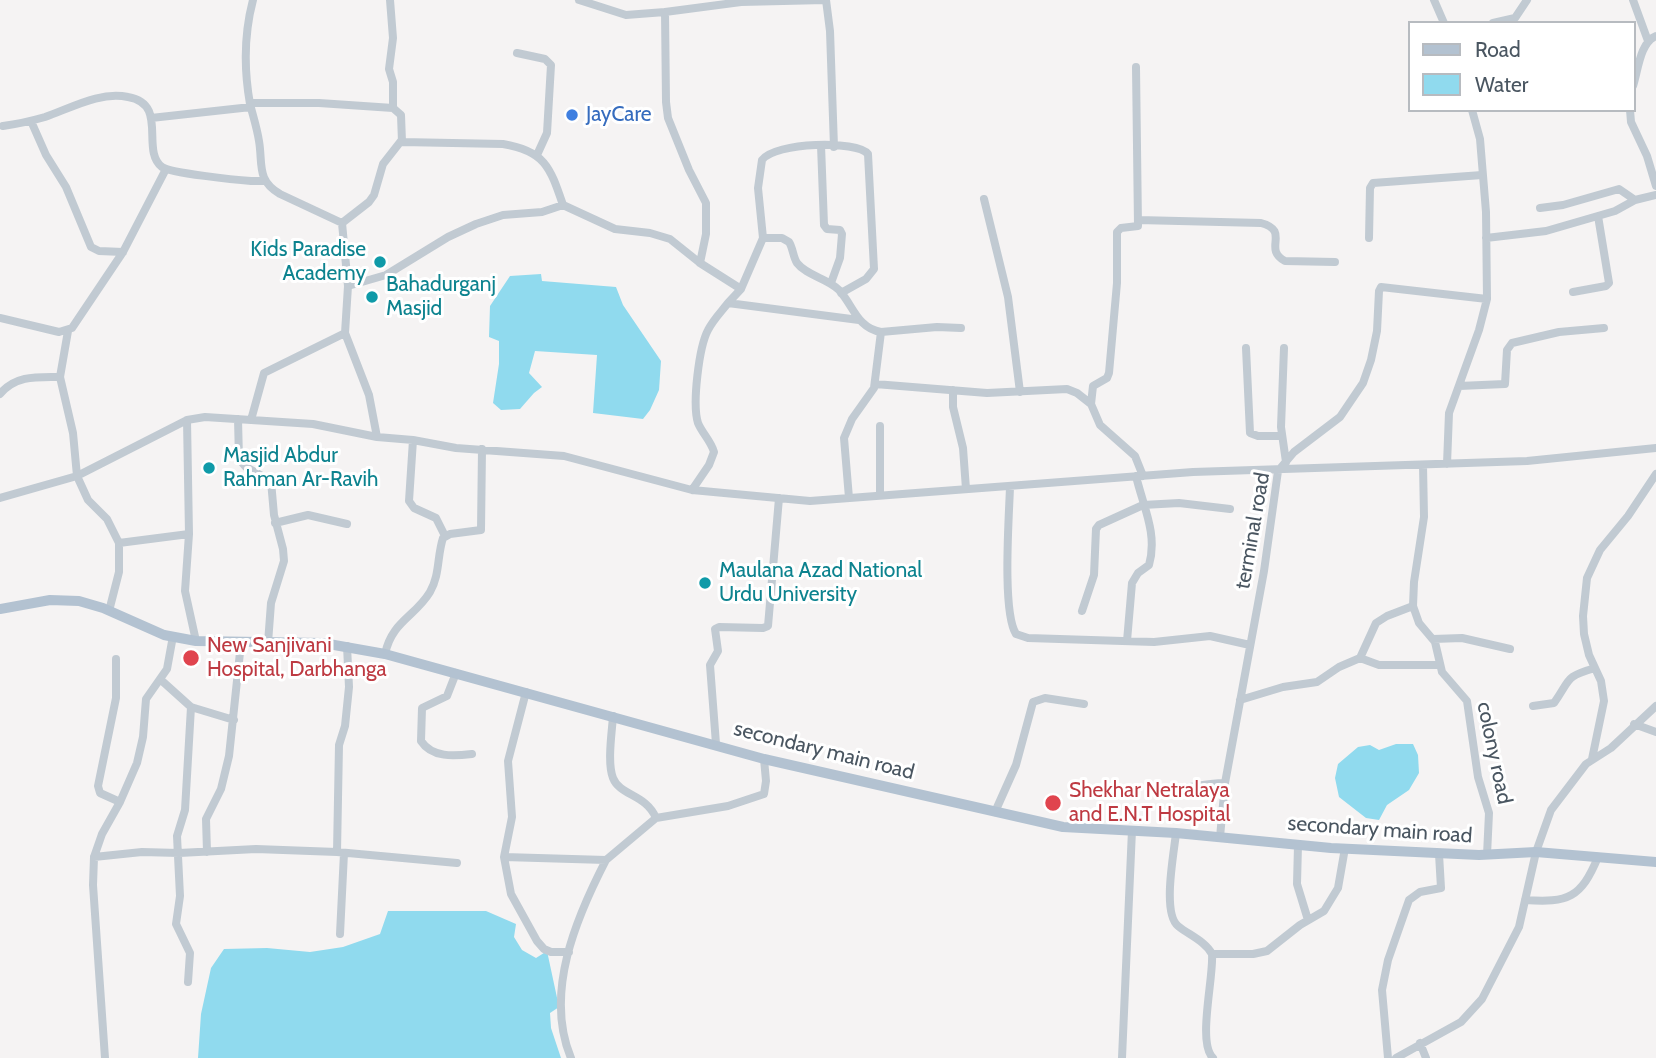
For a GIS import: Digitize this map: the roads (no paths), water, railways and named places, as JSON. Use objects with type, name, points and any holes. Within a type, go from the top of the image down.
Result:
[{"type":"main road","name":"secondary main road","points":[[0,609],[50,600],[79,601],[164,635],[196,641],[323,643],[347,646],[456,673],[764,759],[1063,827],[1176,833],[1298,845],[1439,854],[1536,852],[1656,862]]},
{"type":"street","points":[[253,0],[246,42],[246,76],[260,144],[264,180],[280,194],[342,223]]},
{"type":"street","points":[[390,0],[393,38],[389,69],[393,82],[393,108]]},
{"type":"street","points":[[579,0],[626,15],[741,2],[825,0],[830,32],[834,147]]},
{"type":"street","points":[[1434,0],[1443,21]]},
{"type":"street","points":[[1502,21],[1515,18],[1527,0]]},
{"type":"street","points":[[1633,0],[1652,39],[1635,81]]},
{"type":"street","points":[[665,12],[668,118],[706,203],[706,234],[700,263]]},
{"type":"street","points":[[517,53],[545,59],[551,65],[547,133],[537,155]]},
{"type":"street","points":[[1091,404],[1093,386],[1107,378],[1109,373],[1117,283],[1118,230],[1137,227],[1138,220],[1136,67]]},
{"type":"street","points":[[3,126],[31,121],[96,99],[127,96],[140,100],[145,105],[150,118],[155,158],[166,169],[251,181],[264,180]]},
{"type":"street","points":[[150,118],[251,105],[319,103],[393,108],[401,115],[401,141],[383,164],[374,195],[369,202],[342,223]]},
{"type":"street","points":[[1447,464],[1449,413],[1487,299],[1480,139],[1473,112]]},
{"type":"street","points":[[1630,112],[1656,186]]},
{"type":"street","points":[[31,121],[52,166],[66,187],[91,247],[99,251],[123,252]]},
{"type":"street","points":[[401,141],[516,146],[544,160],[552,172],[564,205]]},
{"type":"street","points":[[692,490],[709,465],[714,452],[698,423],[696,412],[695,400],[704,341],[711,324],[741,289],[763,238],[758,188],[765,155],[793,145],[860,147],[865,150],[870,160],[871,173],[874,269],[872,275],[841,293]]},
{"type":"street","points":[[821,145],[825,228],[840,230],[842,233],[840,258],[831,283]]},
{"type":"street","points":[[0,318],[59,332],[68,331],[78,322],[123,252],[166,169]]},
{"type":"street","points":[[1369,238],[1370,188],[1373,183],[1482,175]]},
{"type":"street","points":[[1540,208],[1563,205],[1619,189],[1635,200]]},
{"type":"street","points":[[1486,238],[1546,231],[1615,211],[1635,200],[1656,195]]},
{"type":"street","points":[[984,199],[1008,297],[1020,392]]},
{"type":"street","points":[[348,286],[386,275],[448,237],[494,218],[514,213],[542,212],[564,205],[615,229],[650,233],[670,239],[700,263],[741,289]]},
{"type":"street","points":[[1573,292],[1606,286],[1609,283],[1598,216]]},
{"type":"street","points":[[1138,220],[1261,223],[1273,226],[1275,253],[1280,259],[1335,262]]},
{"type":"street","points":[[342,223],[348,286],[345,334],[369,395],[377,437]]},
{"type":"street","points":[[763,238],[786,240],[792,246],[797,263],[806,271],[831,283],[859,320],[869,328],[881,332],[937,327],[961,328]]},
{"type":"street","name":"terminal road","points":[[1220,837],[1224,783],[1264,571],[1278,471],[1294,452],[1340,417],[1363,383],[1377,331],[1381,287],[1487,299]]},
{"type":"street","points":[[728,303],[859,320]]},
{"type":"street","points":[[1459,386],[1505,384],[1508,347],[1512,342],[1559,332],[1604,328]]},
{"type":"street","points":[[68,331],[60,377],[72,433],[77,476],[88,500],[107,519],[119,543],[119,572],[109,611]]},
{"type":"street","points":[[849,498],[844,438],[852,419],[874,388],[881,332]]},
{"type":"street","points":[[250,420],[264,373],[345,334]]},
{"type":"street","points":[[1246,348],[1250,433],[1258,436],[1282,436]]},
{"type":"street","points":[[1284,348],[1282,436],[1286,462]]},
{"type":"street","points":[[0,394],[22,378],[60,377]]},
{"type":"street","points":[[875,384],[987,393],[1067,389],[1091,404],[1100,425],[1135,456],[1143,505],[1149,515],[1151,557],[1149,565],[1138,573],[1132,583],[1127,641]]},
{"type":"street","points":[[953,390],[953,407],[967,489]]},
{"type":"street","points":[[0,498],[77,476],[187,420],[205,417],[313,424],[377,437],[456,448],[564,456],[692,490],[810,501],[1193,472],[1527,461],[1656,448]]},
{"type":"street","points":[[238,419],[239,459],[246,467],[271,481],[275,523],[284,549],[284,561],[271,603],[268,643]]},
{"type":"street","points":[[187,420],[188,534],[185,591],[196,641]]},
{"type":"street","points":[[880,426],[880,495]]},
{"type":"street","points":[[413,440],[409,501],[414,508],[436,518],[445,536]]},
{"type":"street","points":[[385,654],[392,632],[421,604],[433,585],[441,542],[445,536],[478,531],[482,527],[482,449]]},
{"type":"street","points":[[1240,700],[1283,687],[1317,682],[1339,667],[1360,658],[1376,623],[1413,606],[1424,517],[1423,465]]},
{"type":"street","points":[[1592,759],[1604,701],[1601,681],[1584,634],[1587,578],[1600,550],[1628,516],[1656,474]]},
{"type":"street","points":[[1010,487],[1008,592],[1011,625],[1016,634],[1028,638],[1154,642],[1210,636],[1250,645]]},
{"type":"street","points":[[716,744],[710,669],[718,651],[715,629],[768,626],[779,498]]},
{"type":"street","points":[[1083,611],[1094,575],[1097,527],[1143,505],[1179,503],[1230,509]]},
{"type":"street","points":[[275,523],[307,515],[347,524]]},
{"type":"street","points":[[119,543],[188,534]]},
{"type":"street","name":"colony road","points":[[1413,606],[1419,622],[1433,639],[1439,665],[1445,677],[1467,701],[1470,710],[1478,777],[1489,813],[1487,855]]},
{"type":"street","points":[[105,1058],[93,885],[94,857],[141,750],[146,699],[161,680],[169,662],[173,636]]},
{"type":"street","points":[[1433,639],[1462,638],[1510,649]]},
{"type":"street","points":[[207,852],[206,819],[225,777],[234,720],[241,643]]},
{"type":"street","points":[[340,933],[339,745],[345,726],[349,687],[347,646]]},
{"type":"street","points":[[1360,658],[1379,665],[1439,665]]},
{"type":"street","points":[[116,659],[116,698],[98,786],[100,793],[120,802]]},
{"type":"street","points":[[1534,706],[1554,703],[1569,678],[1576,673],[1595,668]]},
{"type":"street","points":[[456,673],[447,696],[422,708],[421,741],[426,747],[445,755],[472,754]]},
{"type":"street","points":[[161,680],[191,707],[234,720]]},
{"type":"street","points":[[526,692],[508,761],[512,817],[504,857],[511,894],[537,941],[551,952],[569,952]]},
{"type":"street","points":[[995,813],[1016,765],[1033,702],[1045,698],[1084,704]]},
{"type":"street","points":[[1396,1058],[1461,1023],[1482,999],[1519,928],[1536,852],[1551,810],[1581,769],[1611,748],[1656,706]]},
{"type":"street","points":[[188,982],[190,953],[176,924],[180,896],[177,836],[185,810],[191,707]]},
{"type":"street","points":[[613,716],[612,777],[620,787],[649,804],[656,818]]},
{"type":"street","points":[[1634,724],[1656,732]]},
{"type":"street","points":[[571,1058],[563,1028],[564,975],[585,901],[606,860],[656,818],[728,806],[764,794],[764,759]]},
{"type":"street","points":[[1152,791],[1170,792],[1224,783]]},
{"type":"street","points":[[1122,1058],[1132,830]]},
{"type":"street","points":[[1176,833],[1171,916],[1175,924],[1207,946],[1212,954],[1206,1039],[1209,1054],[1213,1058]]},
{"type":"street","points":[[1298,845],[1297,884],[1308,920]]},
{"type":"street","points":[[1212,954],[1261,953],[1324,911],[1338,888],[1345,848]]},
{"type":"street","points":[[94,857],[142,852],[256,849],[457,863]]},
{"type":"street","points":[[1388,1058],[1382,990],[1388,960],[1409,900],[1420,892],[1441,888],[1439,854]]},
{"type":"street","points":[[504,857],[606,860]]},
{"type":"street","points":[[1525,900],[1552,902],[1567,899],[1585,882],[1598,857]]},
{"type":"street","points":[[1420,1043],[1426,1058]]},
{"type":"water","points":[[541,274],[542,281],[616,287],[623,305],[661,361],[659,390],[643,419],[593,413],[597,355],[535,351],[529,373],[542,387],[520,409],[501,410],[493,403],[499,364],[499,341],[489,337],[490,306],[510,276]]},
{"type":"water","points":[[1396,744],[1413,744],[1418,755],[1419,773],[1409,790],[1387,805],[1379,820],[1366,818],[1339,797],[1335,778],[1338,764],[1358,747],[1370,745],[1379,750]]},
{"type":"water","points":[[388,911],[486,911],[516,924],[514,937],[522,950],[536,958],[547,951],[559,1007],[550,1013],[551,1028],[561,1058],[198,1058],[201,1014],[211,968],[224,949],[267,948],[310,952],[343,947],[380,934]]},
{"type":"place","name":"JayCare","points":[[572,115]]},
{"type":"place","name":"Kids Paradise Academy","points":[[380,262]]},
{"type":"place","name":"Bahadurganj Masjid","points":[[372,297]]},
{"type":"place","name":"Masjid Abdur Rahman Ar-Ravih","points":[[209,468]]},
{"type":"place","name":"Maulana Azad National Urdu University","points":[[705,583]]},
{"type":"place","name":"New Sanjivani Hospital, Darbhanga","points":[[191,658]]},
{"type":"place","name":"Shekhar Netralaya and E.N.T Hospital","points":[[1053,803]]}]
